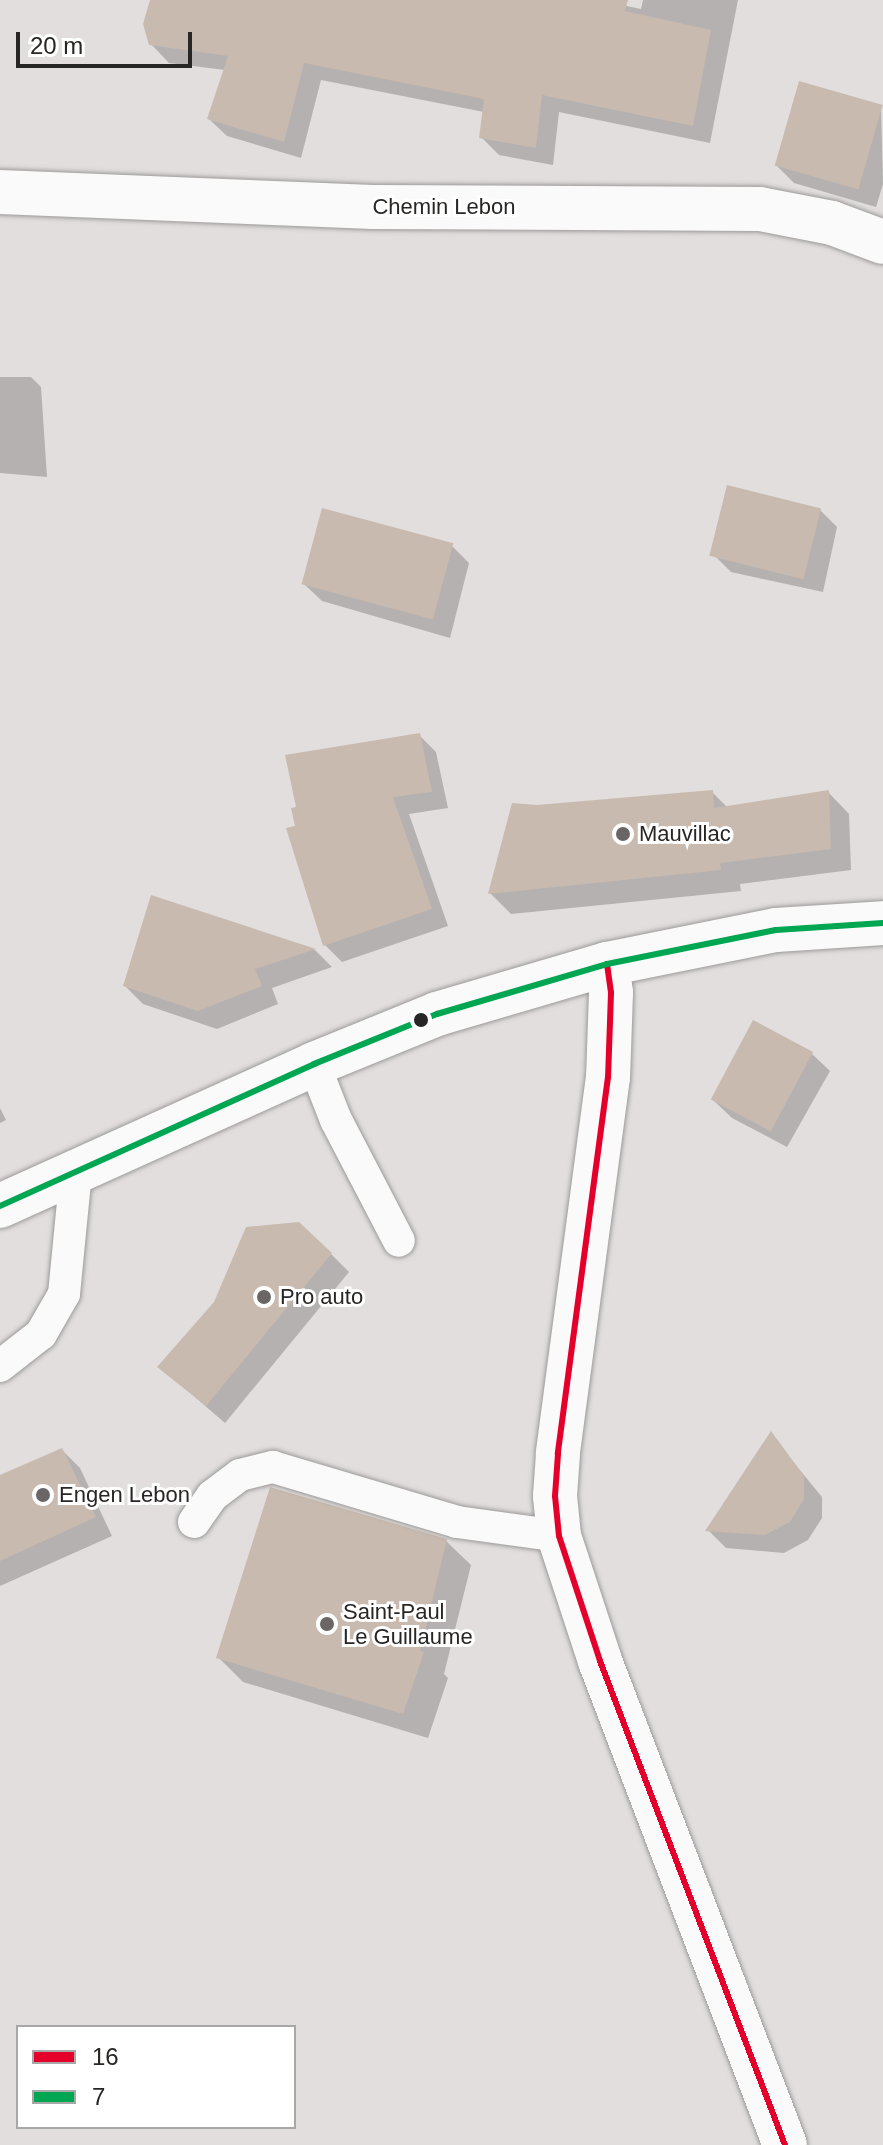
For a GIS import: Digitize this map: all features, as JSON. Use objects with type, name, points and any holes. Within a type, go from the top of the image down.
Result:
[{"type":"main road","name":"Chemin Lebon","points":[[0,192],[373,207],[760,209],[832,223],[883,242]]},
{"type":"main road","points":[[0,1206],[314,1064],[437,1014],[607,964],[776,930],[883,923]]},
{"type":"main road","points":[[607,964],[611,993],[608,1077],[558,1454],[555,1496],[559,1536],[600,1661],[785,2145]]},
{"type":"lane","points":[[314,1064],[336,1120],[399,1241]]},
{"type":"lane","points":[[0,1366],[41,1334],[64,1294],[76,1171]]},
{"type":"lane","points":[[194,1522],[212,1496],[240,1475],[273,1467],[457,1522],[559,1536]]},
{"type":"building","points":[[150,0],[628,0],[625,11],[711,30],[693,126],[542,95],[536,148],[479,138],[484,99],[304,63],[284,142],[207,119],[228,56],[149,45],[143,24]]},
{"type":"building","points":[[799,81],[883,105],[858,190],[775,166]]},
{"type":"building","points":[[727,485],[821,508],[803,579],[709,556]]},
{"type":"building","points":[[322,508],[453,543],[433,620],[302,584]]},
{"type":"building","points":[[420,733],[432,792],[393,797],[432,909],[323,946],[286,828],[295,826],[291,808],[296,807],[285,755]]},
{"type":"building","name":"Mauvillac","points":[[713,790],[714,808],[829,790],[831,849],[720,863],[721,870],[488,894],[512,803],[537,805]]},
{"type":"building","points":[[151,895],[316,949],[255,969],[262,986],[198,1011],[123,986]]},
{"type":"building","points":[[753,1020],[813,1052],[771,1131],[711,1099]]},
{"type":"building","name":"Pro auto","points":[[299,1222],[332,1253],[206,1406],[157,1367],[214,1302],[246,1227]]},
{"type":"building","points":[[771,1431],[804,1476],[804,1499],[790,1522],[765,1535],[705,1531]]},
{"type":"building","name":"Engen Lebon","points":[[62,1448],[96,1517],[0,1561],[0,1475]]},
{"type":"building","name":"Saint-Paul Le Guillaume","points":[[270,1487],[447,1539],[420,1651],[424,1652],[403,1714],[216,1658]]},
{"type":"transit line","name":"7","points":[[0,1206],[314,1064],[437,1014],[607,964],[776,930],[883,923]]},
{"type":"transit line","name":"16","points":[[607,964],[611,993],[608,1077],[558,1454],[555,1496],[559,1536],[600,1661],[785,2145]]},
{"type":"place","name":"Mauvillac","points":[[623,834]]},
{"type":"place","name":"Pro auto","points":[[264,1297]]},
{"type":"place","name":"Engen Lebon","points":[[43,1495]]},
{"type":"place","name":"Saint-Paul Le Guillaume","points":[[327,1624]]}]
